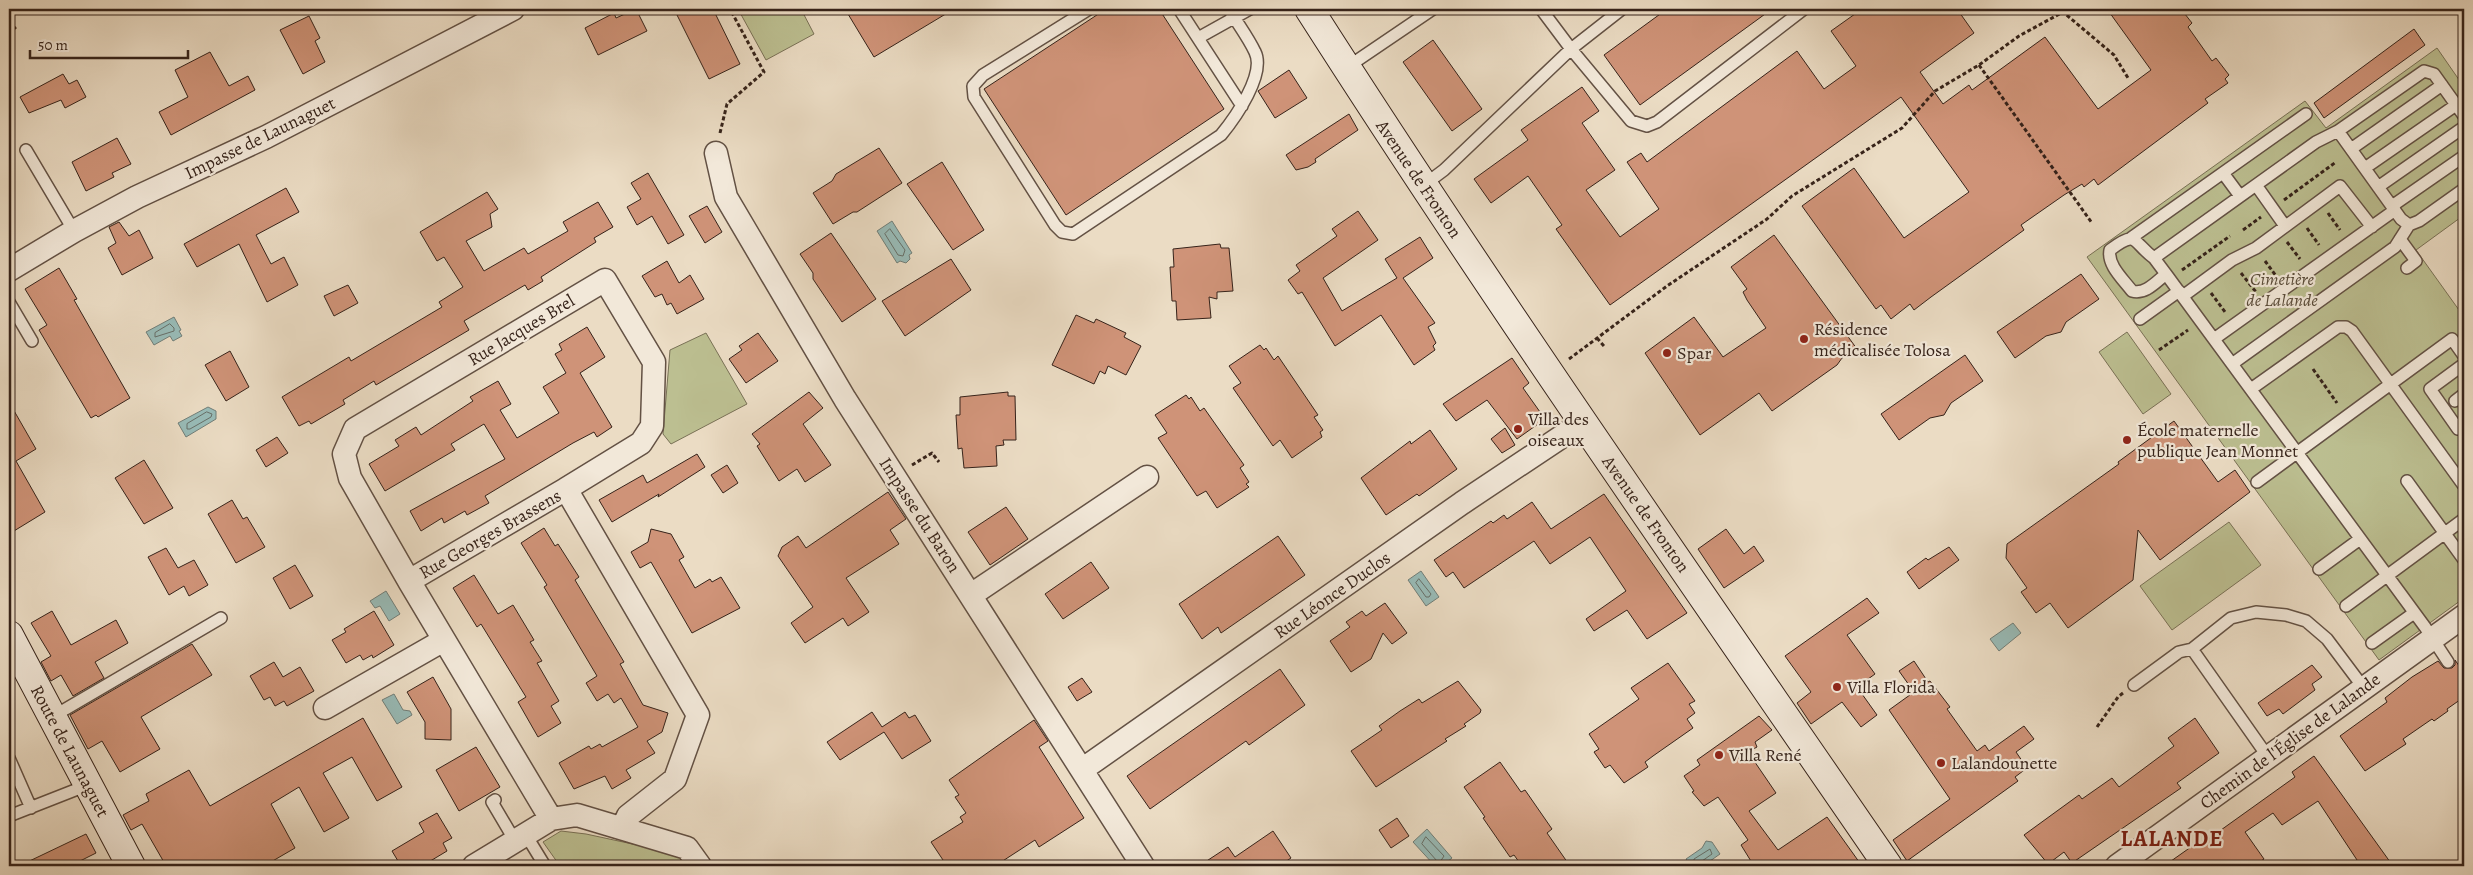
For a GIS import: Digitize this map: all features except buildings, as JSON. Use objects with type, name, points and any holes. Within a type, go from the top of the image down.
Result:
[{"type":"street","name":"Impasse de Launaguet","points":[[9,270],[74,231],[138,197],[266,137],[514,9]]},
{"type":"street","name":"Avenue de Fronton","points":[[1309,9],[1423,186],[1582,423],[1888,866]]},
{"type":"street","name":"Impasse du Baron","points":[[716,153],[726,197],[845,398],[1143,866]]},
{"type":"street","name":"Rue Jacques Brel","points":[[409,581],[350,478],[344,454],[355,429],[605,280],[654,362],[652,426],[641,443],[566,488]]},
{"type":"street","name":"Rue Léonce Duclos","points":[[1083,769],[1462,503],[1582,423]]},
{"type":"street","points":[[971,595],[1147,477]]},
{"type":"street","name":"Rue Georges Brassens","points":[[551,820],[409,581],[566,488],[698,715],[675,779],[628,816],[623,827]]},
{"type":"street","name":"Chemin de l'Église de Lalande","points":[[2117,866],[2464,616]]},
{"type":"street","name":"Route de Launaguet","points":[[9,635],[131,866]]},
{"type":"street","points":[[325,708],[444,640]]},
{"type":"street","points":[[474,866],[551,820],[577,815],[623,827],[687,848],[700,866]]},
{"type":"lane","points":[[1088,9],[983,75],[974,86],[974,97],[1055,225],[1062,232],[1073,234],[1221,135],[1242,106],[1254,76],[1256,54],[1232,13]]},
{"type":"lane","points":[[1179,9],[1242,106]]},
{"type":"lane","points":[[1198,38],[1232,13],[1250,9]]},
{"type":"lane","points":[[1346,68],[1433,9]]},
{"type":"lane","points":[[1541,9],[1571,49],[1631,121],[1647,126],[1657,122],[1789,13],[1804,9]]},
{"type":"lane","points":[[1423,186],[1444,170],[1571,49],[1622,9]]},
{"type":"lane","points":[[2154,258],[2316,142],[2338,131],[2420,72],[2431,72],[2464,116]]},
{"type":"lane","points":[[2351,149],[2442,85]]},
{"type":"lane","points":[[2365,168],[2456,105]]},
{"type":"lane","points":[[2132,238],[2306,114]]},
{"type":"lane","points":[[2378,187],[2464,127]]},
{"type":"lane","points":[[2338,131],[2393,208],[2409,225]]},
{"type":"lane","points":[[26,150],[74,231]]},
{"type":"lane","points":[[2214,339],[2372,227],[2393,208],[2464,156]]},
{"type":"lane","points":[[2223,173],[2240,196]]},
{"type":"lane","points":[[2256,185],[2273,208],[2282,228]]},
{"type":"lane","points":[[2140,319],[2203,282],[2232,260],[2256,248],[2340,186],[2372,227]]},
{"type":"lane","points":[[2232,364],[2395,247],[2409,225],[2418,221],[2464,189]]},
{"type":"lane","points":[[2167,277],[2142,292],[2132,291],[2111,263],[2110,250],[2125,239],[2132,238],[2138,240],[2154,258],[2414,612],[2448,662]]},
{"type":"lane","points":[[2400,238],[2416,262],[2407,268]]},
{"type":"lane","points":[[9,302],[32,340]]},
{"type":"lane","points":[[2251,389],[2338,327],[2346,327],[2352,331],[2464,486]]},
{"type":"lane","points":[[2256,482],[2452,339],[2464,356]]},
{"type":"lane","points":[[2464,364],[2430,389],[2458,430],[2464,425]]},
{"type":"lane","points":[[2407,481],[2464,560]]},
{"type":"lane","points":[[2346,606],[2464,519]]},
{"type":"lane","points":[[2319,569],[2360,539]]},
{"type":"lane","points":[[2134,685],[2179,652],[2192,649],[2231,618],[2256,612],[2286,615],[2306,621],[2327,639],[2363,687]]},
{"type":"lane","points":[[2372,643],[2414,612]]},
{"type":"lane","points":[[52,718],[221,618]]},
{"type":"lane","points":[[2192,649],[2268,757]]},
{"type":"lane","points":[[9,758],[31,808]]},
{"type":"lane","points":[[9,816],[88,785]]},
{"type":"lane","points":[[495,800],[492,802],[545,866]]},
{"type":"path","points":[[716,153],[726,104],[764,72],[730,9]]},
{"type":"path","points":[[1562,364],[1667,286],[1767,219],[1792,196],[1902,128],[1935,92],[1979,65],[2019,36],[2063,12],[2114,55],[2128,78]]},
{"type":"path","points":[[9,15],[15,28],[9,31]]},
{"type":"path","points":[[1979,65],[2092,223]]},
{"type":"path","points":[[2243,230],[2336,162]]},
{"type":"path","points":[[2319,201],[2349,243]]},
{"type":"path","points":[[2298,216],[2328,258]]},
{"type":"path","points":[[2282,228],[2309,272]]},
{"type":"path","points":[[2167,277],[2230,236]]},
{"type":"path","points":[[2256,248],[2285,289]]},
{"type":"path","points":[[2232,260],[2264,303]]},
{"type":"path","points":[[2203,282],[2234,325]]},
{"type":"path","points":[[2159,350],[2201,321]]},
{"type":"path","points":[[1597,338],[1604,346]]},
{"type":"path","points":[[2313,369],[2347,416]]},
{"type":"path","points":[[895,476],[932,453],[939,462]]},
{"type":"path","points":[[2098,727],[2118,697],[2134,685]]},
{"type":"green space","points":[[738,9],[801,9],[814,34],[766,60]]},
{"type":"green space","name":"Cimetière de Lalande","points":[[2437,48],[2464,87],[2464,215],[2416,250],[2464,317],[2464,598],[2379,660],[2087,257],[2305,101],[2326,128]]},
{"type":"green space","points":[[2127,332],[2171,394],[2143,414],[2099,352]]},
{"type":"green space","points":[[706,333],[747,404],[671,444],[663,434],[670,350]]},
{"type":"green space","points":[[2229,522],[2261,565],[2172,630],[2140,586]]},
{"type":"green space","points":[[561,831],[586,834],[679,854],[693,866],[560,866],[543,842]]},
{"type":"water","points":[[892,221],[912,253],[909,255],[910,259],[906,263],[900,261],[897,263],[877,231]]},
{"type":"water","points":[[174,317],[182,336],[173,341],[170,336],[154,345],[146,332]]},
{"type":"water","points":[[208,407],[216,411],[216,419],[186,437],[178,423]]},
{"type":"water","points":[[1421,571],[1439,597],[1426,606],[1408,580]]},
{"type":"water","points":[[386,591],[400,614],[389,621],[380,606],[375,608],[370,601]]},
{"type":"water","points":[[2013,623],[2021,633],[1999,651],[1990,639]]},
{"type":"water","points":[[394,694],[403,710],[410,711],[412,715],[397,724],[382,700]]},
{"type":"water","points":[[1427,829],[1452,858],[1442,866],[1435,866],[1413,842]]},
{"type":"water","points":[[1706,841],[1712,842],[1720,854],[1703,866],[1690,866],[1686,859],[1702,848]]},
{"type":"place","name":"Résidence médicalisée Tolosa","points":[[1804,339]]},
{"type":"place","name":"Spar","points":[[1667,353]]},
{"type":"place","name":"Villa des oiseaux","points":[[1518,429]]},
{"type":"place","name":"École maternelle publique Jean Monnet","points":[[2127,440]]},
{"type":"place","name":"Villa Florida","points":[[1837,687]]},
{"type":"place","name":"Villa René","points":[[1719,755]]},
{"type":"place","name":"Lalandounette","points":[[1941,763]]},
{"type":"district","name":"LALANDE","points":[[2172,839]]}]
